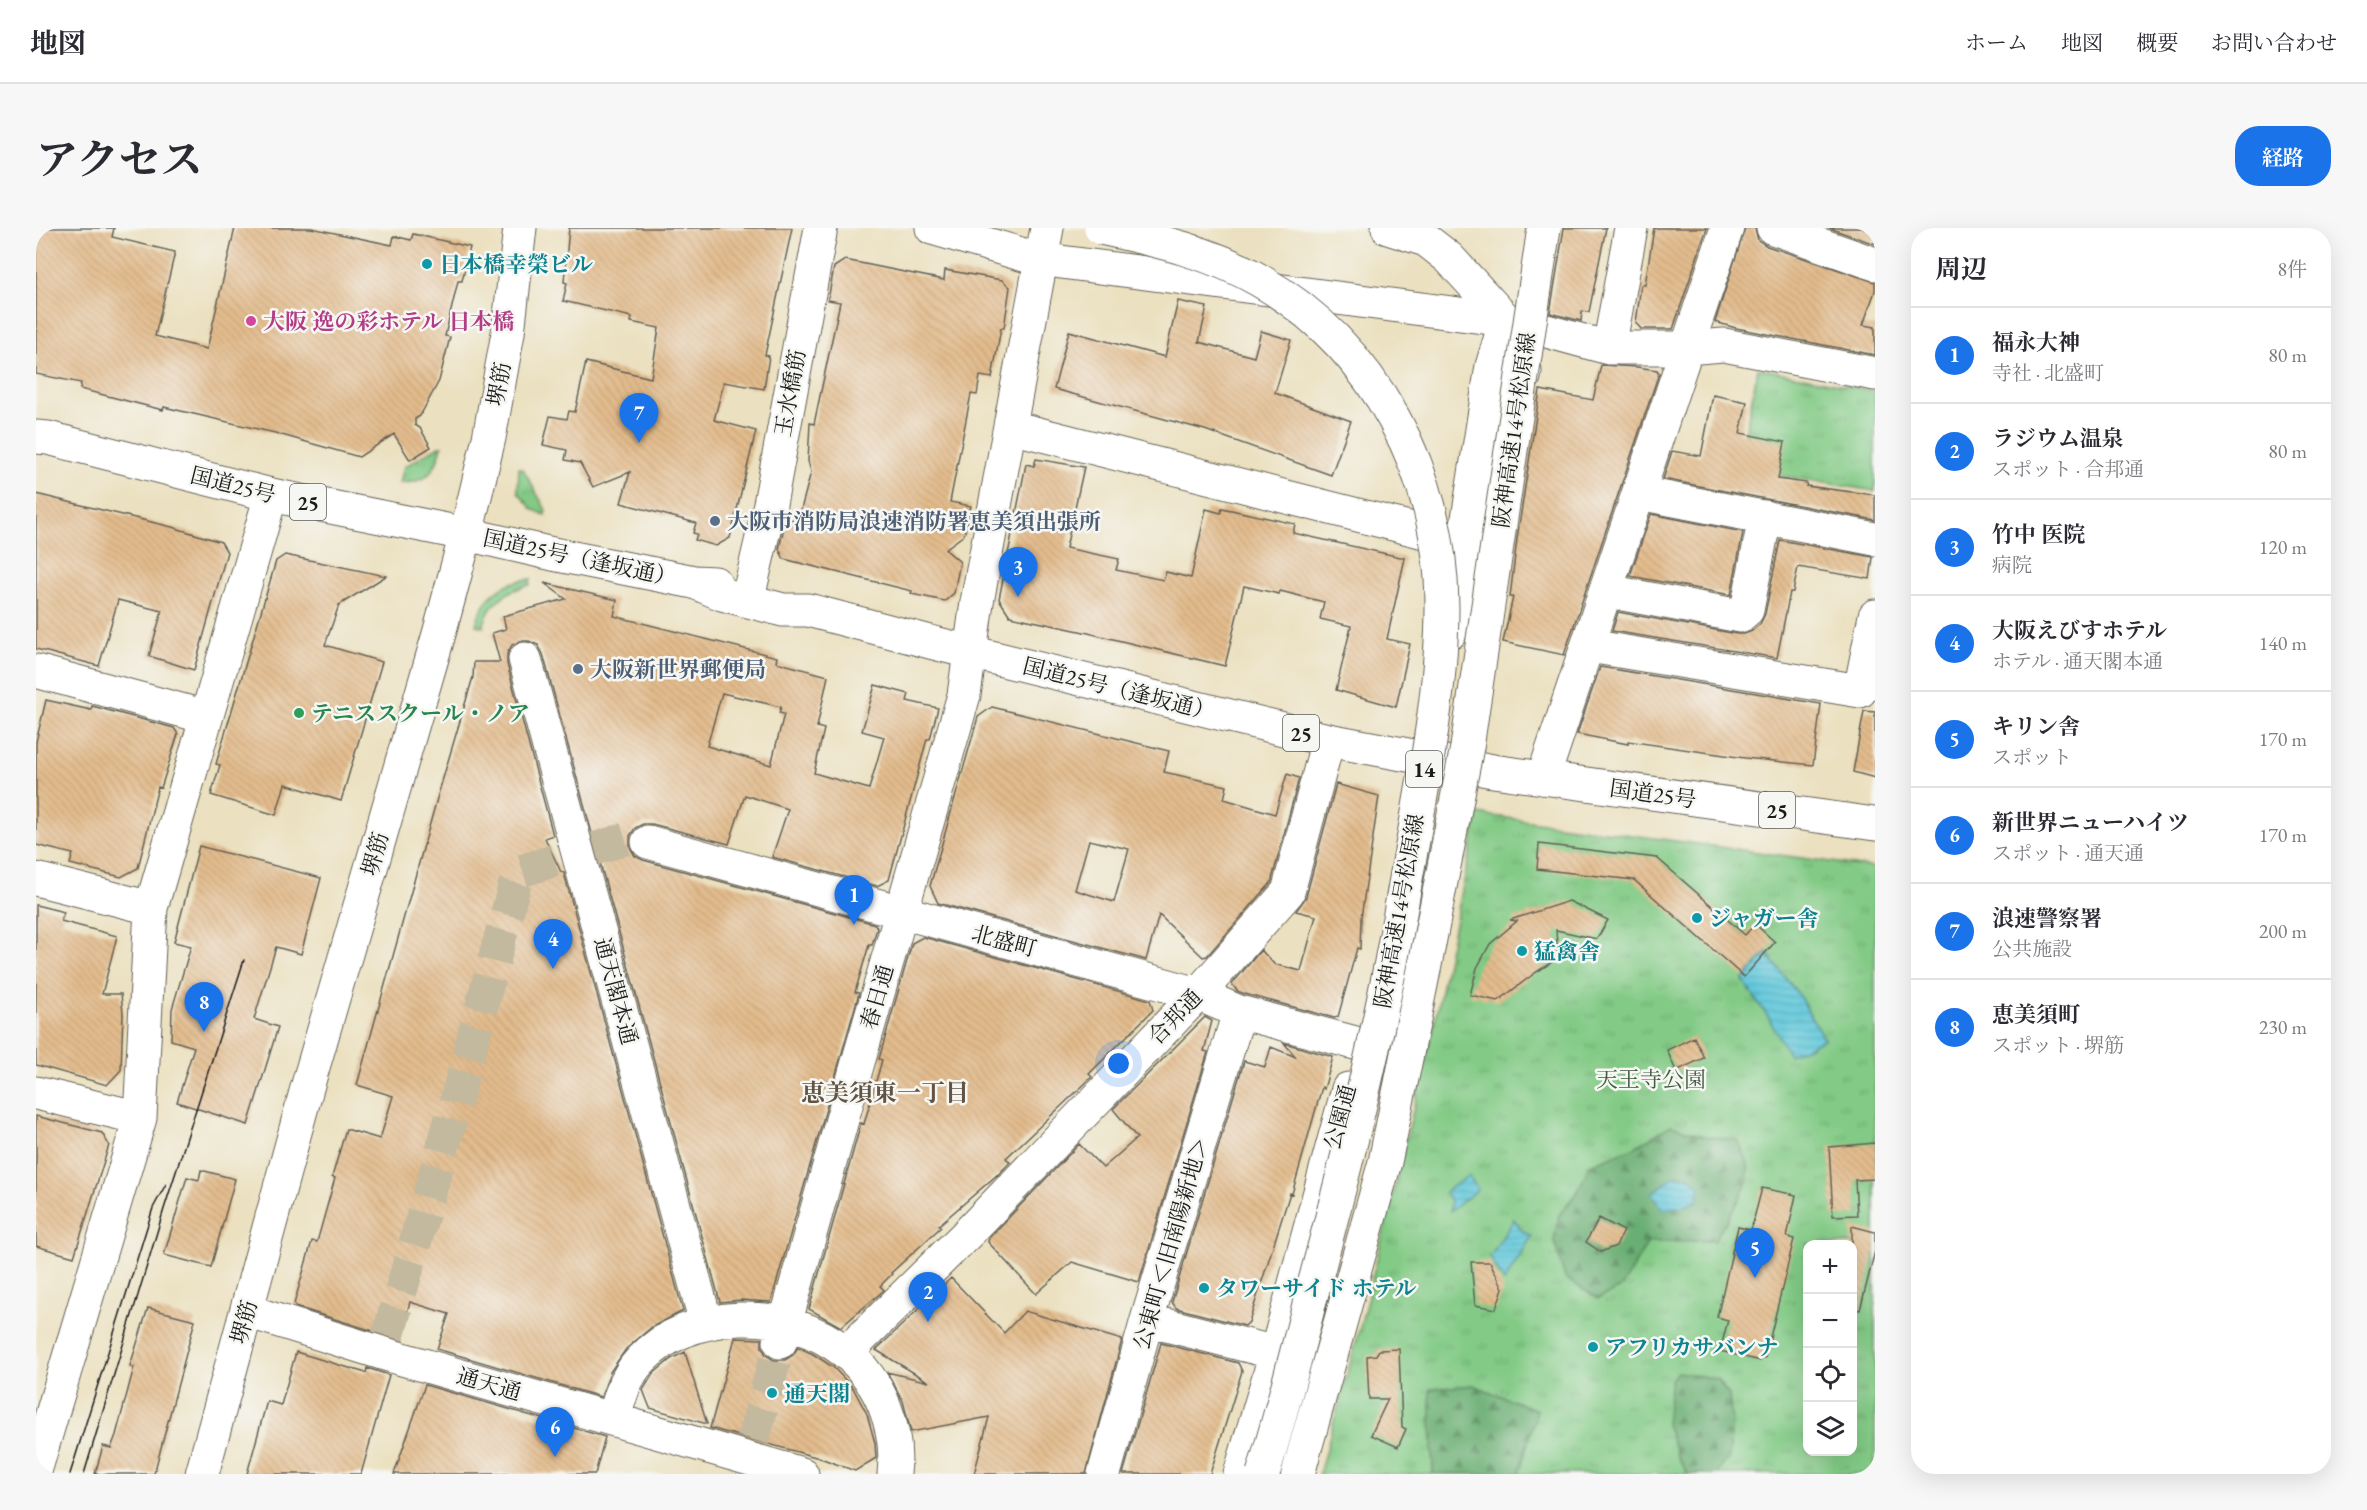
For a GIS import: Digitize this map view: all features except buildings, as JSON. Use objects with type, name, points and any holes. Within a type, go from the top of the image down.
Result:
[{"type":"main road","name":"堺筋","points":[[202,1474],[307,1088],[466,534],[489,438],[508,333],[520,228]]},
{"type":"main road","name":"玉水橋筋","points":[[750,589],[770,504],[821,228]]},
{"type":"main road","points":[[933,228],[1024,255],[1045,243],[1506,320],[1610,348],[1685,348],[1724,345],[1875,374]]},
{"type":"main road","name":"阪神高速14号松原線","points":[[1101,228],[1163,242],[1212,258],[1258,279],[1295,303],[1326,328],[1382,396],[1402,434],[1430,508],[1440,562],[1442,606],[1436,693],[1392,958],[1349,1154],[1263,1474]]},
{"type":"main road","points":[[1388,228],[1426,240],[1449,258],[1506,320]]},
{"type":"main road","name":"阪神高速14号松原線","points":[[1298,1474],[1385,1162],[1425,965],[1467,747],[1544,228]]},
{"type":"main road","points":[[1610,348],[1631,228]]},
{"type":"main road","points":[[1544,778],[1685,348],[1727,228]]},
{"type":"main road","points":[[1773,228],[1875,264]]},
{"type":"main road","name":"春日通","points":[[782,1333],[964,695],[972,651],[977,602],[1045,243]]},
{"type":"main road","points":[[1432,760],[1436,720],[1481,546],[1492,366],[1506,320]]},
{"type":"main road","points":[[1011,427],[1481,546]]},
{"type":"main road","name":"国道25号","points":[[36,437],[48,438],[271,495],[466,534]]},
{"type":"main road","points":[[1639,493],[1875,539]]},
{"type":"main road","points":[[36,1468],[140,1119],[151,908],[271,495]]},
{"type":"main road","points":[[1607,591],[1740,616],[1747,610],[1765,517]]},
{"type":"main road","name":"国道25号（逢坂通）","points":[[466,534],[694,582],[728,584],[786,597],[808,610]]},
{"type":"main road","name":"国道25号（逢坂通）","points":[[694,582],[722,594],[783,610],[808,610],[1328,740],[1432,760]]},
{"type":"main road","points":[[1589,646],[1860,691],[1875,616]]},
{"type":"main road","name":"通天閣本通","points":[[525,658],[576,854],[706,1323]]},
{"type":"main road","points":[[36,671],[206,717]]},
{"type":"main road","name":"合邦通","points":[[846,1353],[967,1234],[1198,994],[1288,892],[1328,740]]},
{"type":"main road","name":"国道25号","points":[[1432,760],[1544,778],[1875,824]]},
{"type":"main road","name":"公園通","points":[[1240,1474],[1276,1353],[1359,1044],[1377,967],[1410,794],[1432,760]]},
{"type":"main road","name":"北盛町","points":[[648,842],[1198,994],[1239,1012],[1359,1044]]},
{"type":"main road","points":[[36,879],[151,908]]},
{"type":"main road","name":"公東町＜旧南陽新地＞","points":[[1104,1474],[1147,1320],[1239,1012]]},
{"type":"main road","points":[[36,1093],[140,1119]]},
{"type":"main road","name":"通天通","points":[[247,1311],[386,1346],[614,1419],[802,1474]]},
{"type":"main road","points":[[614,1419],[624,1386],[638,1362],[661,1342],[706,1323],[745,1319],[782,1333],[807,1331],[831,1342],[846,1353],[876,1388],[887,1410],[894,1436],[894,1474]]},
{"type":"main road","points":[[1147,1320],[1276,1353]]},
{"type":"green space","points":[[1758,368],[1875,391],[1875,491],[1738,469]]},
{"type":"green space","points":[[442,446],[440,455],[429,474],[417,481],[400,483],[404,467]]},
{"type":"green space","points":[[519,468],[523,469],[546,510],[545,515],[532,509],[518,492]]},
{"type":"green space","points":[[531,579],[530,585],[514,590],[494,604],[483,627],[476,625],[488,599],[502,587]]},
{"type":"green space","name":"天王寺公園","points":[[1478,814],[1875,868],[1875,1474],[1319,1474],[1361,1324],[1433,1029]]},
{"type":"green space","points":[[1671,1125],[1704,1136],[1737,1140],[1748,1164],[1748,1176],[1741,1196],[1714,1241],[1648,1242],[1621,1288],[1598,1299],[1565,1278],[1554,1241],[1559,1215],[1577,1192],[1590,1165],[1635,1147]]},
{"type":"green space","points":[[1678,1372],[1717,1379],[1729,1395],[1732,1422],[1729,1457],[1717,1474],[1688,1474],[1678,1457],[1666,1424],[1671,1379]]},
{"type":"green space","points":[[1473,1385],[1537,1410],[1519,1474],[1433,1474],[1430,1389]]},
{"type":"water","points":[[1767,953],[1798,994],[1824,1039],[1789,1055],[1768,1017],[1743,980]]},
{"type":"water","points":[[1468,1176],[1478,1189],[1450,1211],[1450,1200],[1445,1192]]},
{"type":"water","points":[[1689,1176],[1700,1186],[1697,1201],[1664,1210],[1652,1194],[1673,1177]]},
{"type":"water","points":[[1514,1219],[1522,1231],[1532,1236],[1504,1282],[1490,1257]]},
{"type":"tunnel","points":[[594,849],[628,838],[648,842]]},
{"type":"tunnel","points":[[387,1339],[451,1119],[518,872],[556,860]]},
{"type":"tunnel","points":[[753,1440],[780,1342]]},
{"type":"tram line","points":[[84,1474],[164,1209],[244,960]]},
{"type":"tram line","points":[[70,1474],[153,1208],[166,1184]]},
{"type":"place","name":"日本橋幸榮ビル","points":[[427,264]]},
{"type":"place","name":"大阪 逸の彩ホテル 日本橋","points":[[251,321]]},
{"type":"place","name":"浪速警察署","points":[[639,443]]},
{"type":"place","name":"大阪市消防局浪速消防署恵美須出張所","points":[[715,521]]},
{"type":"place","name":"竹中 医院","points":[[1018,597]]},
{"type":"place","name":"大阪新世界郵便局","points":[[578,669]]},
{"type":"place","name":"テニススクール・ノア","points":[[299,713]]},
{"type":"place","name":"ジャガー舎","points":[[1697,918]]},
{"type":"place","name":"福永大神","points":[[854,925]]},
{"type":"place","name":"猛禽舎","points":[[1522,951]]},
{"type":"place","name":"大阪えびすホテル","points":[[553,969]]},
{"type":"place","name":"恵美須町","points":[[204,1032]]},
{"type":"place","name":"キリン舎","points":[[1755,1278]]},
{"type":"place","name":"タワーサイド ホテル","points":[[1204,1288]]},
{"type":"place","name":"ラジウム温泉","points":[[928,1322]]},
{"type":"place","name":"アフリカサバンナ","points":[[1593,1347]]},
{"type":"place","name":"通天閣","points":[[772,1393]]},
{"type":"place","name":"新世界ニューハイツ","points":[[555,1457]]},
{"type":"district","name":"恵美須東一丁目","points":[[885,1092]]}]
